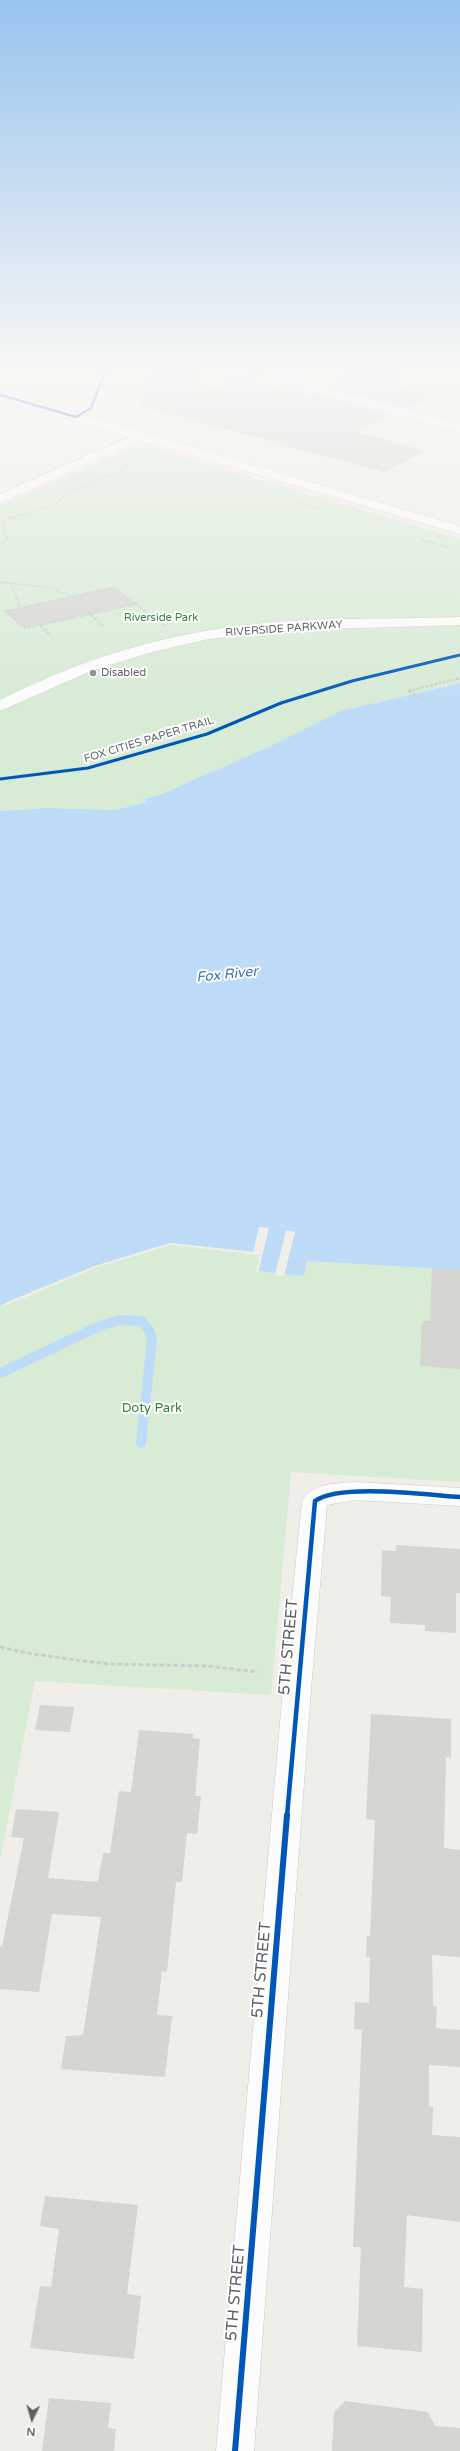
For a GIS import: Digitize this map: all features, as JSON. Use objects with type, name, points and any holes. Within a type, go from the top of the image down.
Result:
[{"type":"street","points":[[0,499],[44,479]]},
{"type":"street","points":[[288,479],[460,530]]},
{"type":"street","name":"RIVERSIDE PARKWAY","points":[[0,706],[41,686],[88,668],[170,644],[206,636],[239,630],[460,621]]},
{"type":"street","name":"5TH STREET","points":[[235,2451],[312,1515],[315,1502],[323,1495],[355,1491],[460,1497]]},
{"type":"path","points":[[0,545],[8,539],[2,524],[6,519],[54,506],[67,493],[100,479]]},
{"type":"path","points":[[0,582],[52,588],[71,596]]},
{"type":"path","points":[[11,584],[20,607]]},
{"type":"path","points":[[135,604],[25,628],[6,610],[114,587],[167,628]]},
{"type":"path","points":[[90,614],[103,626]]},
{"type":"path","points":[[40,625],[51,636]]},
{"type":"path","points":[[425,701],[408,691],[460,678]]},
{"type":"path","points":[[0,1647],[32,1654],[108,1664],[208,1666],[258,1672]]},
{"type":"green space","name":"Riverside Park","points":[[61,479],[258,479],[460,539],[460,683],[341,711],[271,746],[157,796],[144,799],[147,802],[115,810],[47,808],[0,811],[0,506]]},
{"type":"green space","name":"Doty Park","points":[[170,1243],[263,1253],[258,1271],[304,1276],[307,1261],[460,1270],[460,1482],[291,1472],[271,1695],[35,1681],[0,1860],[0,1306],[95,1266]]},
{"type":"water","name":"Fox River","points":[[460,683],[460,1270],[307,1261],[304,1276],[258,1271],[263,1253],[170,1243],[95,1266],[0,1306],[0,811],[47,808],[115,810],[147,802],[143,799],[157,796],[271,746],[341,711]]},
{"type":"pier","points":[[259,1227],[269,1228],[258,1273],[256,1271],[260,1255],[171,1245],[95,1268],[0,1308],[7,1302],[95,1266],[170,1243],[253,1252]]},
{"type":"pier","points":[[286,1230],[295,1232],[284,1276],[275,1275]]},
{"type":"building","points":[[114,587],[135,604],[25,628],[5,611]]},
{"type":"building","points":[[432,1268],[460,1270],[460,1369],[420,1366],[422,1321],[430,1321]]},
{"type":"building","points":[[396,1545],[460,1549],[460,1593],[456,1593],[456,1633],[425,1631],[425,1625],[390,1623],[391,1597],[381,1596],[382,1550],[396,1551]]},
{"type":"building","points":[[40,1705],[74,1707],[70,1732],[35,1730]]},
{"type":"building","points":[[371,1714],[451,1719],[451,1758],[446,1757],[444,1848],[460,1850],[460,1957],[432,1955],[433,2006],[437,2007],[436,2028],[460,2030],[460,2067],[429,2065],[429,2106],[433,2107],[432,2135],[460,2137],[460,2222],[407,2215],[404,2287],[423,2289],[422,2352],[357,2346],[361,2247],[353,2247],[362,2030],[354,2029],[355,2002],[369,2003],[370,1957],[366,1957],[367,1936],[370,1936],[375,1820],[366,1819]]},
{"type":"building","points":[[139,1730],[193,1734],[193,1738],[200,1739],[195,1796],[201,1796],[197,1834],[187,1833],[182,1882],[176,1882],[167,1972],[162,1971],[157,2015],[172,2016],[165,2077],[61,2069],[66,2036],[83,2035],[101,1917],[52,1914],[39,1992],[0,1989],[0,1946],[2,1946],[24,1838],[11,1837],[16,1809],[59,1812],[48,1878],[98,1882],[103,1853],[110,1853],[119,1791],[131,1792]]},
{"type":"building","points":[[45,2196],[138,2205],[127,2294],[141,2296],[134,2359],[30,2348],[40,2286],[51,2287],[59,2229],[40,2226]]},
{"type":"building","points":[[49,2398],[111,2403],[108,2428],[116,2429],[114,2451],[42,2451]]},
{"type":"building","points":[[345,2401],[428,2412],[435,2426],[460,2428],[460,2451],[332,2451],[334,2412]]},
{"type":"waterway","points":[[0,1373],[104,1324],[120,1320],[141,1321],[149,1330],[152,1340],[141,1443]]},
{"type":"cycle path","name":"FOX CITIES PAPER TRAIL","points":[[0,779],[88,768],[207,734],[281,703],[352,681],[460,655]]},
{"type":"cycle path","points":[[235,2451],[297,1689],[315,1501],[323,1495],[355,1491],[460,1497]]},
{"type":"place","name":"Disabled","points":[[93,673]]}]
